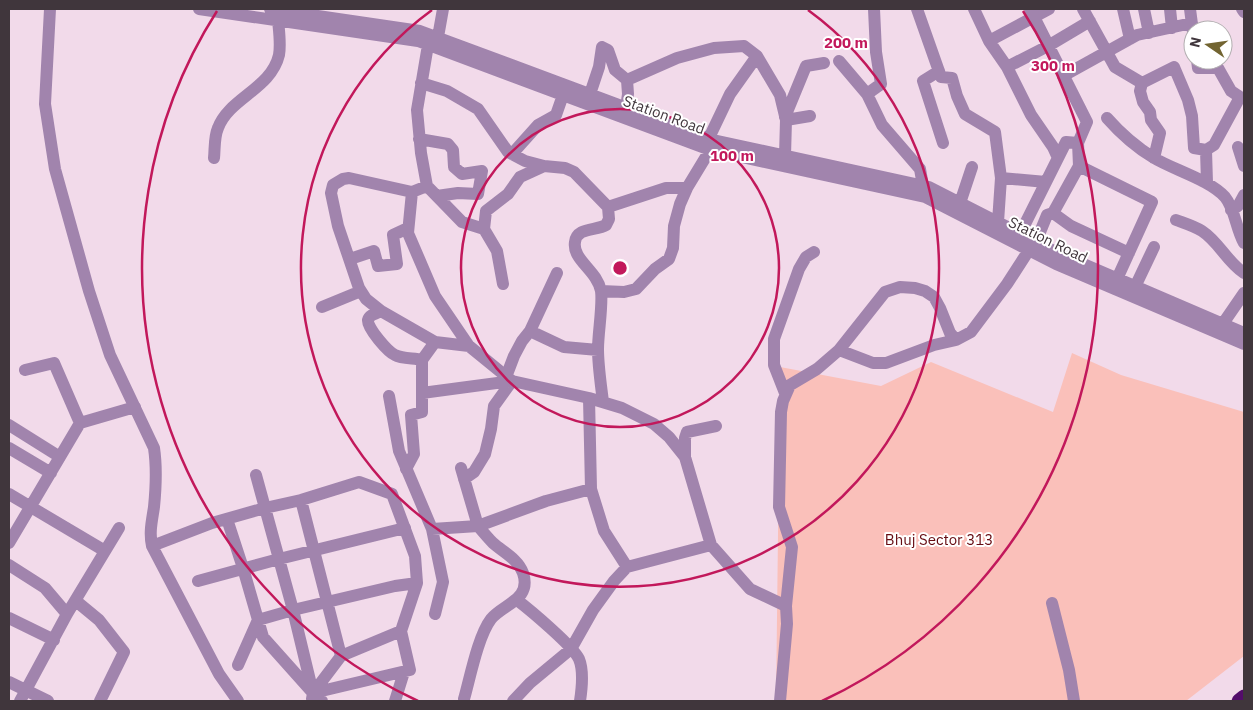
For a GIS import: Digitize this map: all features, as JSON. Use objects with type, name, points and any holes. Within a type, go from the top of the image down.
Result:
[{"type":"highway","points":[[1239,701],[1244,697]]},
{"type":"street","points":[[50,9],[45,104],[55,169],[89,291],[110,355],[154,448],[156,465],[150,534],[152,546],[219,674],[238,701]]},
{"type":"street","name":"Station Road","points":[[199,9],[418,41],[433,41],[590,94],[710,144],[786,156],[924,186],[1020,234],[1032,246],[1056,264],[1244,344]]},
{"type":"street","name":"Station Road","points":[[270,9],[420,31],[433,41],[564,95],[710,144],[926,197],[1032,246],[1118,279],[1244,334]]},
{"type":"street","points":[[443,9],[421,83],[417,110],[427,186],[462,222],[484,229]]},
{"type":"street","points":[[867,94],[881,84],[876,52],[874,9]]},
{"type":"street","points":[[916,9],[940,77],[952,78],[965,114],[995,132],[1001,178],[998,222]]},
{"type":"street","points":[[974,9],[989,41],[1007,67],[1031,115],[1058,158]]},
{"type":"street","points":[[989,41],[1032,13],[1049,9]]},
{"type":"street","points":[[1083,9],[1115,67],[1142,83]]},
{"type":"street","points":[[1123,9],[1130,39]]},
{"type":"street","points":[[1144,9],[1149,33]]},
{"type":"street","points":[[1170,9],[1172,28]]},
{"type":"street","points":[[839,350],[873,363],[886,363],[956,340],[972,332],[1008,284],[1032,246],[1047,215],[1054,213],[1079,166],[1078,142],[1087,122],[1032,13]]},
{"type":"street","points":[[214,158],[218,128],[224,116],[263,82],[279,56],[278,20]]},
{"type":"street","points":[[1007,67],[1048,46],[1090,21]]},
{"type":"street","points":[[1063,76],[1137,35],[1172,28],[1183,28]]},
{"type":"street","points":[[627,80],[677,58],[714,48],[744,46],[757,56],[780,95],[785,118],[786,156]]},
{"type":"street","points":[[590,94],[599,67],[602,47],[608,50],[615,70],[627,80],[626,108]]},
{"type":"street","points":[[601,291],[624,292],[636,289],[655,269],[669,259],[673,248],[677,213],[687,188],[710,144],[730,94],[757,56]]},
{"type":"street","points":[[839,61],[867,94],[882,125],[920,169],[924,186]]},
{"type":"street","points":[[785,118],[806,66],[824,63]]},
{"type":"street","points":[[1154,158],[1160,133],[1151,120],[1150,112],[1140,91],[1142,83],[1174,67],[1188,100],[1192,116],[1194,148],[1206,150],[1214,145],[1240,97],[1231,91],[1219,70]]},
{"type":"street","points":[[939,72],[923,81],[943,142]]},
{"type":"street","points":[[421,83],[447,91],[478,109],[508,152],[525,161],[544,166],[566,168],[574,172],[608,207],[609,219],[606,225],[581,232],[577,235],[575,242],[575,252],[596,276],[601,291],[598,350],[603,402]]},
{"type":"street","points":[[1231,91],[1244,86]]},
{"type":"street","points":[[512,154],[538,125],[556,115],[564,95]]},
{"type":"street","points":[[785,118],[810,116]]},
{"type":"street","points":[[1107,118],[1122,136],[1154,158],[1207,183],[1225,197],[1244,243]]},
{"type":"street","points":[[420,139],[448,144],[453,150],[454,167],[462,174],[482,172],[478,194],[458,193],[437,196]]},
{"type":"street","points":[[1020,234],[1066,142],[1078,142]]},
{"type":"street","points":[[1238,147],[1244,166]]},
{"type":"street","points":[[1206,150],[1207,183]]},
{"type":"street","points":[[503,284],[497,251],[484,229],[486,211],[508,194],[520,177],[544,166]]},
{"type":"street","points":[[1079,166],[1152,202],[1118,279]]},
{"type":"street","points":[[960,203],[972,167]]},
{"type":"street","points":[[427,186],[412,192],[349,178],[333,185],[331,193],[338,226],[361,291],[366,298],[381,311],[435,342],[469,346]]},
{"type":"street","points":[[1001,178],[1046,182]]},
{"type":"street","points":[[608,207],[666,188],[687,188]]},
{"type":"street","points":[[412,192],[408,233],[435,296],[469,346],[509,379]]},
{"type":"street","points":[[1231,210],[1238,206],[1244,195]]},
{"type":"street","points":[[1054,213],[1071,226],[1129,253]]},
{"type":"street","points":[[1176,220],[1202,231],[1214,242],[1230,262],[1244,273]]},
{"type":"street","points":[[350,259],[374,251],[378,266],[397,264],[393,235],[408,228]]},
{"type":"street","points":[[1135,287],[1154,247]]},
{"type":"street","points":[[785,393],[774,365],[774,339],[799,269],[806,257],[814,252]]},
{"type":"street","points":[[464,699],[482,638],[491,619],[517,600],[524,586],[522,571],[516,561],[493,543],[478,526],[463,474],[474,472],[485,454],[494,406],[509,379],[514,356],[530,331],[557,273]]},
{"type":"street","points":[[780,701],[792,547],[779,507],[782,412],[785,393],[790,385],[817,369],[839,350],[886,292],[900,287],[915,288],[925,291],[934,297],[950,333],[956,340]]},
{"type":"street","points":[[322,307],[361,291]]},
{"type":"street","points":[[1222,325],[1244,293]]},
{"type":"street","points":[[381,311],[370,316],[368,321],[379,340],[396,356],[422,360]]},
{"type":"street","points":[[530,331],[564,347],[598,350]]},
{"type":"street","points":[[406,469],[414,454],[411,415],[422,412],[422,360],[435,342]]},
{"type":"street","points":[[25,370],[54,363],[80,423]]},
{"type":"street","points":[[422,393],[509,379],[589,398],[622,408],[654,424],[669,437],[685,456]]},
{"type":"street","points":[[388,396],[399,451],[432,529],[443,582],[435,614]]},
{"type":"street","points":[[589,398],[591,489],[604,531],[627,567]]},
{"type":"street","points":[[9,543],[80,423],[135,406]]},
{"type":"street","points":[[9,425],[60,457]]},
{"type":"street","points":[[716,426],[688,432],[685,438],[685,456],[711,545],[750,589],[786,606]]},
{"type":"street","points":[[9,448],[51,473]]},
{"type":"street","points":[[256,475],[315,699]]},
{"type":"street","points":[[152,546],[227,519],[301,500],[359,482],[392,494],[415,556],[417,583],[402,632],[410,670],[315,699]]},
{"type":"street","points":[[432,529],[478,526],[546,501],[591,489]]},
{"type":"street","points":[[9,494],[105,552]]},
{"type":"street","points":[[301,500],[341,656]]},
{"type":"street","points":[[227,519],[244,568],[263,637],[315,699]]},
{"type":"street","points":[[23,696],[67,614],[119,528]]},
{"type":"street","points":[[198,581],[404,528]]},
{"type":"street","points":[[513,701],[530,683],[571,649],[593,610],[614,581],[627,567],[711,545]]},
{"type":"street","points":[[9,565],[45,588],[67,614]]},
{"type":"street","points":[[238,665],[258,620],[292,610],[395,586],[417,583]]},
{"type":"street","points":[[517,600],[579,658],[582,671],[580,701]]},
{"type":"street","points":[[76,601],[99,620],[124,652],[100,701]]},
{"type":"street","points":[[1052,603],[1069,670],[1074,701]]},
{"type":"street","points":[[9,618],[54,640]]},
{"type":"street","points":[[315,699],[341,656],[402,632]]},
{"type":"street","points":[[395,701],[404,672]]},
{"type":"street","points":[[9,682],[23,696],[48,701]]},
{"type":"green space","name":"Bhuj Sector 313","points":[[1072,353],[1121,375],[1244,412],[1244,656],[1186,701],[776,701],[780,367],[881,386],[931,362],[1053,412]]}]
